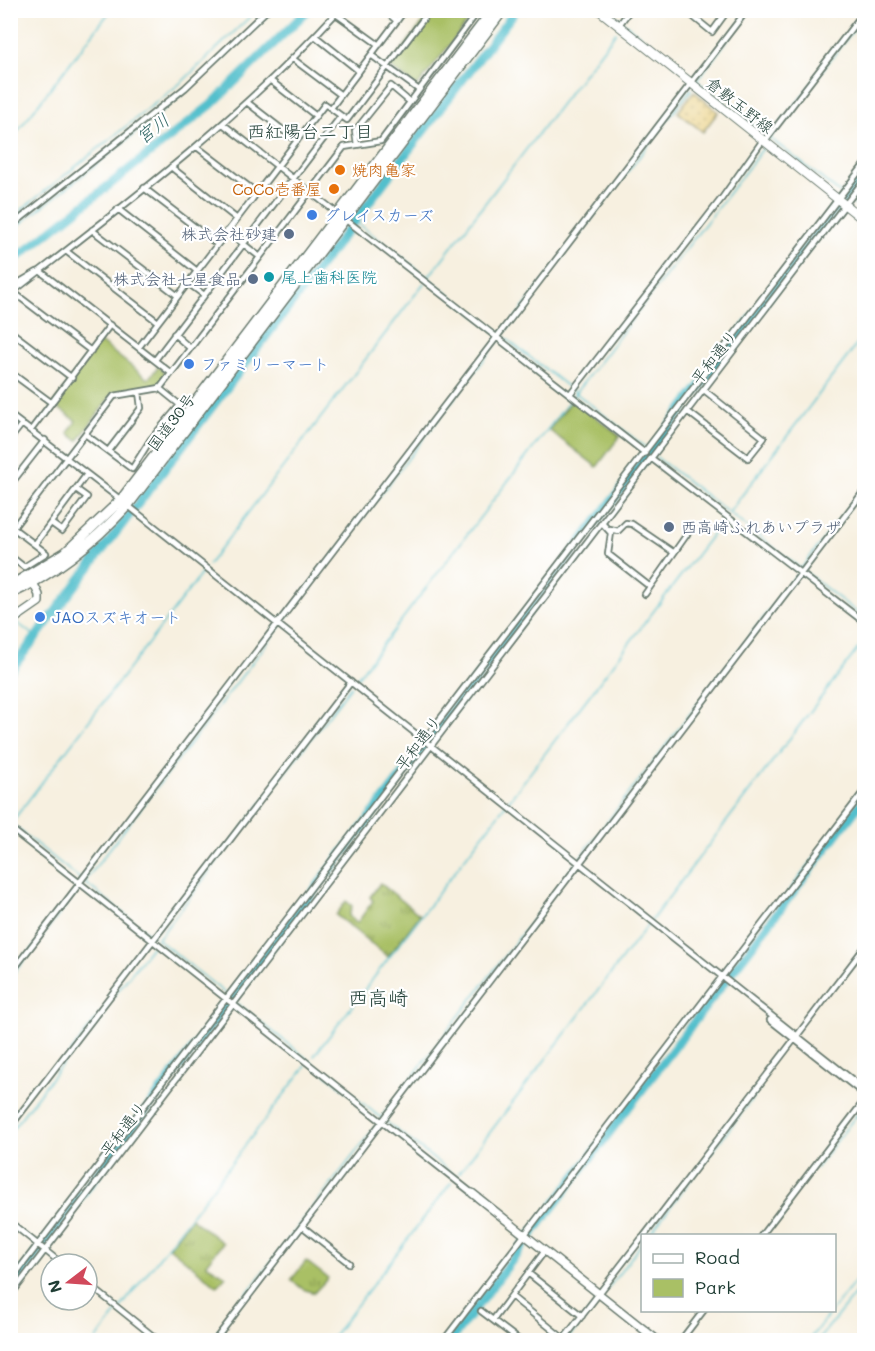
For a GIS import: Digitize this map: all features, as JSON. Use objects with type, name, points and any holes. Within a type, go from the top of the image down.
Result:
[{"type":"highway","name":"国道30号","points":[[10,594],[82,539],[129,507],[344,217],[493,10]]},
{"type":"highway","name":"国道30号","points":[[344,217],[503,10]]},
{"type":"highway","name":"国道30号","points":[[10,586],[31,580]]},
{"type":"main road","name":"倉敷玉野線","points":[[599,10],[621,23],[693,80],[864,220]]},
{"type":"street","points":[[10,227],[185,88],[267,10]]},
{"type":"street","points":[[384,10],[397,21]]},
{"type":"street","points":[[331,108],[405,10]]},
{"type":"street","points":[[139,347],[325,104],[347,120],[430,10]]},
{"type":"street","points":[[10,556],[24,567],[46,553],[12,530],[114,396],[159,388],[344,147],[381,141],[479,10]]},
{"type":"street","points":[[621,23],[630,10]]},
{"type":"street","points":[[685,10],[712,32],[729,10]]},
{"type":"street","points":[[692,16],[697,10]]},
{"type":"street","points":[[10,974],[747,10]]},
{"type":"street","points":[[91,351],[11,291],[66,251],[197,147],[294,59],[338,12],[379,45]]},
{"type":"street","points":[[573,394],[864,12]]},
{"type":"street","points":[[315,36],[360,71]]},
{"type":"street","points":[[371,55],[419,90]]},
{"type":"street","points":[[294,59],[341,95]]},
{"type":"street","points":[[271,81],[316,116]]},
{"type":"street","points":[[357,145],[355,131],[391,86],[410,102]]},
{"type":"street","points":[[248,103],[297,141]]},
{"type":"street","points":[[155,360],[341,116]]},
{"type":"street","points":[[223,124],[499,334],[864,622]]},
{"type":"street","points":[[197,147],[257,193]]},
{"type":"street","points":[[10,1281],[842,202],[864,165]]},
{"type":"street","points":[[171,167],[237,219]]},
{"type":"street","points":[[842,202],[864,180]]},
{"type":"street","points":[[144,188],[217,244]]},
{"type":"street","name":"平和通り","points":[[10,1296],[235,1004],[427,743],[602,523],[647,453],[704,390],[842,202]]},
{"type":"street","points":[[118,209],[197,271]]},
{"type":"street","points":[[92,230],[178,296]]},
{"type":"street","points":[[227,231],[260,257]]},
{"type":"street","points":[[66,251],[158,322]]},
{"type":"street","points":[[40,271],[171,373]]},
{"type":"street","points":[[188,283],[204,295]]},
{"type":"street","points":[[31,430],[110,325]]},
{"type":"street","points":[[10,331],[72,378]]},
{"type":"street","points":[[174,334],[190,348]]},
{"type":"street","points":[[10,372],[52,403]]},
{"type":"street","points":[[85,434],[132,469],[151,439],[180,405],[159,388]]},
{"type":"street","points":[[687,411],[748,458],[764,438],[704,390]]},
{"type":"street","points":[[108,451],[141,408],[139,392]]},
{"type":"street","points":[[10,415],[207,567],[725,978],[864,1094]]},
{"type":"street","points":[[10,439],[22,423]]},
{"type":"street","points":[[10,485],[45,441]]},
{"type":"street","points":[[35,544],[87,474]]},
{"type":"street","points":[[51,523],[62,531],[87,498],[76,489]]},
{"type":"street","points":[[215,1341],[578,862],[864,491]]},
{"type":"street","points":[[602,523],[618,531],[627,523],[632,524],[673,552]]},
{"type":"street","points":[[610,529],[608,554],[649,586]]},
{"type":"street","points":[[645,594],[690,530]]},
{"type":"street","points":[[13,620],[39,602],[39,595],[31,580]]},
{"type":"street","points":[[10,1127],[353,683]]},
{"type":"street","points":[[444,1341],[725,978],[864,790]]},
{"type":"street","points":[[10,828],[155,939],[544,1251],[600,1293],[657,1341]]},
{"type":"street","points":[[645,1234],[864,948]]},
{"type":"street","points":[[770,1020],[779,1024]]},
{"type":"street","points":[[795,1038],[864,1089]]},
{"type":"street","points":[[763,1234],[864,1101]]},
{"type":"street","points":[[10,1222],[47,1252]]},
{"type":"street","points":[[302,1226],[349,1263]]},
{"type":"street","points":[[511,1296],[564,1340],[641,1240]]},
{"type":"street","points":[[493,1320],[544,1251]]},
{"type":"street","points":[[528,1273],[582,1316]]},
{"type":"street","points":[[99,1293],[158,1341]]},
{"type":"street","points":[[481,1311],[519,1341]]},
{"type":"street","points":[[681,1341],[703,1312]]},
{"type":"green space","points":[[432,11],[476,11],[417,87],[389,66]]},
{"type":"green space","points":[[100,342],[148,379],[159,366],[166,375],[156,388],[113,393],[78,441],[68,433],[76,421],[53,404]]},
{"type":"green space","points":[[573,399],[620,436],[597,467],[549,430]]},
{"type":"green space","points":[[380,883],[420,915],[388,957],[336,915],[346,901],[352,906],[349,916],[357,923],[373,901],[370,897]]},
{"type":"green space","points":[[191,1218],[223,1243],[206,1264],[226,1276],[217,1286],[169,1247]]},
{"type":"green space","points":[[306,1261],[328,1278],[314,1293],[303,1289],[291,1280]]},
{"type":"sand","points":[[694,91],[718,112],[703,132],[678,112]]},
{"type":"waterway","points":[[10,141],[111,10]]},
{"type":"waterway","points":[[10,219],[183,81],[257,10]]},
{"type":"waterway","points":[[10,232],[178,98],[273,10]]},
{"type":"waterway","name":"宮川","points":[[10,263],[211,105],[308,10]]},
{"type":"waterway","points":[[10,671],[516,10]]},
{"type":"waterway","points":[[608,10],[692,77]]},
{"type":"waterway","points":[[697,80],[750,10]]},
{"type":"waterway","points":[[769,139],[864,16]]},
{"type":"waterway","points":[[427,279],[616,32]]},
{"type":"waterway","points":[[696,80],[840,193]]},
{"type":"waterway","points":[[501,337],[691,89]]},
{"type":"waterway","points":[[354,682],[764,147]]},
{"type":"waterway","points":[[10,1288],[864,172]]},
{"type":"waterway","points":[[851,202],[864,212]]},
{"type":"waterway","points":[[355,221],[645,447]]},
{"type":"waterway","points":[[208,565],[424,283]]},
{"type":"waterway","points":[[730,511],[864,335]]},
{"type":"waterway","points":[[85,881],[498,341]]},
{"type":"waterway","points":[[656,457],[800,568]]},
{"type":"waterway","points":[[800,570],[864,487]]},
{"type":"waterway","points":[[314,1056],[724,519]]},
{"type":"waterway","points":[[11,823],[205,569]]},
{"type":"waterway","points":[[804,571],[864,618]]},
{"type":"waterway","points":[[381,1118],[797,574]]},
{"type":"waterway","points":[[16,622],[36,637]]},
{"type":"waterway","points":[[459,1173],[864,641]]},
{"type":"waterway","points":[[157,940],[351,686]]},
{"type":"waterway","points":[[451,1340],[864,799]]},
{"type":"waterway","points":[[10,823],[153,937]]},
{"type":"waterway","points":[[10,978],[78,890]]},
{"type":"waterway","points":[[157,939],[226,994]]},
{"type":"waterway","points":[[10,1132],[153,945]]},
{"type":"waterway","points":[[237,1003],[381,1118]]},
{"type":"waterway","points":[[761,1010],[771,1019]]},
{"type":"waterway","points":[[96,1340],[306,1066]]},
{"type":"waterway","points":[[650,1234],[760,1088]]},
{"type":"waterway","points":[[816,1168],[864,1105]]},
{"type":"waterway","points":[[856,1116],[864,1121]]},
{"type":"waterway","points":[[385,1121],[473,1190]]},
{"type":"waterway","points":[[211,1340],[376,1126]]},
{"type":"waterway","points":[[330,1340],[451,1183]]},
{"type":"waterway","points":[[606,1291],[641,1244]]},
{"type":"waterway","points":[[836,1306],[859,1277]]},
{"type":"waterway","points":[[818,1340],[863,1284]]},
{"type":"waterway","points":[[567,1340],[599,1300]]},
{"type":"waterway","points":[[809,1340],[830,1312]]},
{"type":"place","name":"焼肉亀家","points":[[340,170]]},
{"type":"place","name":"CoCo壱番屋","points":[[334,189]]},
{"type":"place","name":"グレイスカーズ","points":[[312,215]]},
{"type":"place","name":"株式会社砂建","points":[[289,234]]},
{"type":"place","name":"尾上歯科医院","points":[[269,277]]},
{"type":"place","name":"株式会社七星食品","points":[[253,279]]},
{"type":"place","name":"ファミリーマート","points":[[189,364]]},
{"type":"place","name":"西高崎ふれあいプラザ","points":[[669,527]]},
{"type":"place","name":"JAOスズキオート","points":[[40,617]]},
{"type":"district","name":"西紅陽台二丁目","points":[[310,132]]},
{"type":"district","name":"西高崎","points":[[378,998]]}]
